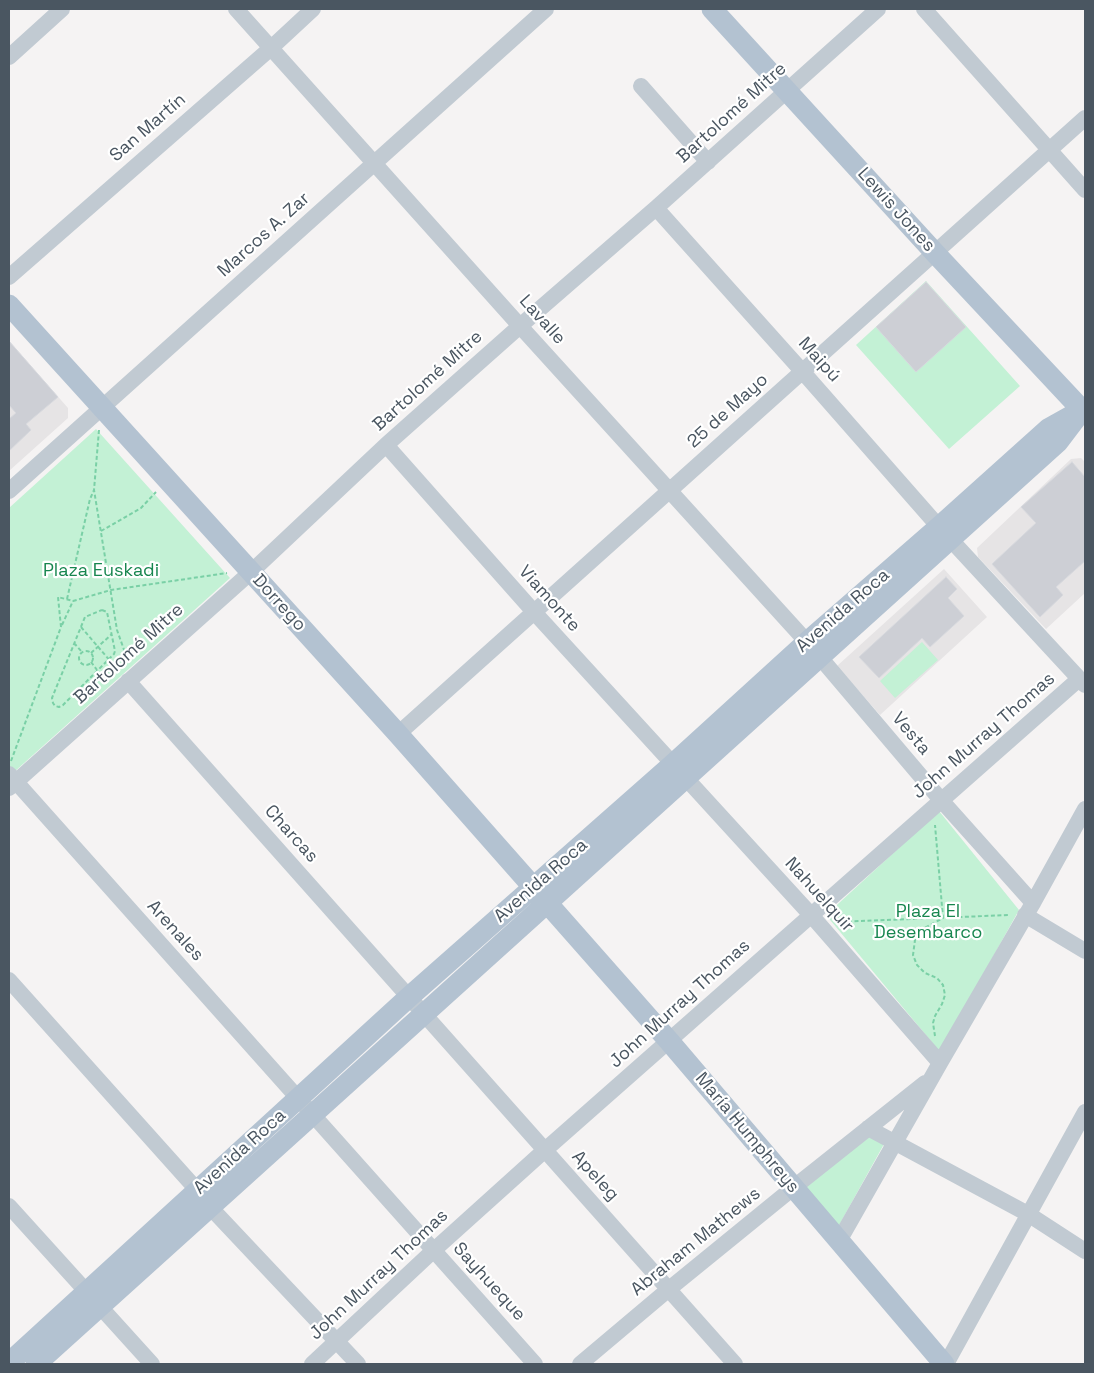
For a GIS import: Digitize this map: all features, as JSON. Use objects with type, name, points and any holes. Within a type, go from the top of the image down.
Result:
[{"type":"main road","name":"Lewis Jones","points":[[712,9],[934,253],[1084,410]]},
{"type":"main road","name":"Dorrego","points":[[9,305],[398,734],[540,895]]},
{"type":"main road","name":"Avenida Roca","points":[[204,1199],[298,1099],[409,997],[540,895],[945,533],[1048,429],[1084,410]]},
{"type":"main road","name":"Avenida Roca","points":[[9,1363],[93,1299],[204,1199],[312,1115],[424,1014],[540,895]]},
{"type":"main road","name":"María Humphreys","points":[[540,895],[669,1041],[945,1364]]},
{"type":"main road","name":"Avenida Roca","points":[[36,1364],[93,1299]]},
{"type":"street","points":[[9,57],[62,9]]},
{"type":"street","name":"Lavalle","points":[[236,9],[813,649]]},
{"type":"street","name":"San Martín","points":[[9,277],[313,9]]},
{"type":"street","name":"Marcos A. Zar","points":[[9,491],[546,9]]},
{"type":"street","name":"Bartolomé Mitre","points":[[10,778],[131,678],[251,572],[386,445],[708,162],[878,9]]},
{"type":"street","points":[[924,9],[1085,190]]},
{"type":"street","points":[[641,86],[708,162]]},
{"type":"street","name":"25 de Mayo","points":[[398,734],[1085,118]]},
{"type":"street","name":"Maipú","points":[[656,208],[945,533],[1082,682]]},
{"type":"street","name":"Viamonte","points":[[386,445],[534,612],[679,771]]},
{"type":"street","name":"Vesta","points":[[813,649],[937,804],[1029,909],[1085,950]]},
{"type":"street","name":"Charcas","points":[[131,678],[424,1014]]},
{"type":"street","name":"John Murray Thomas","points":[[312,1364],[545,1150],[669,1041],[814,919],[937,804],[1082,682]]},
{"type":"street","name":"Nahuelquir","points":[[679,771],[814,919],[936,1070]]},
{"type":"street","name":"Arenales","points":[[10,778],[312,1115]]},
{"type":"street","name":"Abraham Mathews","points":[[839,1241],[1085,809]]},
{"type":"street","points":[[9,980],[204,1199],[358,1364]]},
{"type":"street","name":"Apeleg","points":[[424,1014],[735,1364]]},
{"type":"street","name":"Abraham Mathews","points":[[580,1364],[668,1289],[868,1128],[936,1070]]},
{"type":"street","points":[[945,1364],[1085,1112]]},
{"type":"street","name":"Sayhueque","points":[[312,1115],[535,1364]]},
{"type":"street","points":[[868,1128],[1028,1214],[1085,1251]]},
{"type":"street","points":[[9,1206],[152,1364]]},
{"type":"path","points":[[101,408],[94,490],[117,630],[131,678]]},
{"type":"path","points":[[101,531],[141,508],[167,480]]},
{"type":"path","points":[[67,599],[90,499],[94,490]]},
{"type":"path","points":[[61,627],[58,597],[73,601],[110,590],[220,573],[251,572]]},
{"type":"path","points":[[10,778],[61,627],[73,601]]},
{"type":"path","points":[[105,610],[112,634],[114,654],[63,704],[59,707],[55,706],[52,698],[84,617],[105,610]]},
{"type":"path","points":[[81,627],[109,659],[131,678]]},
{"type":"path","points":[[91,653],[112,634]]},
{"type":"path","points":[[74,643],[82,652]]},
{"type":"path","points":[[82,652],[91,653]]},
{"type":"path","points":[[82,652],[80,657],[82,663],[86,665],[93,658],[91,653]]},
{"type":"path","points":[[91,662],[98,670]]},
{"type":"path","points":[[937,804],[943,918]]},
{"type":"path","points":[[814,919],[943,918],[1029,909]]},
{"type":"path","points":[[936,1039],[933,1023],[945,995],[943,985],[937,978],[926,973],[917,965],[913,955],[915,940],[921,930],[943,918]]},
{"type":"shaded area","points":[[9,341],[68,408],[68,418],[9,471]]},
{"type":"shaded area","points":[[1081,458],[1085,462],[1085,593],[1046,629],[978,557],[977,548],[1071,459]]},
{"type":"shaded area","points":[[944,569],[987,617],[880,715],[837,666]]},
{"type":"green space","points":[[926,281],[1020,386],[949,449],[856,345]]},
{"type":"green space","name":"Plaza Euskadi","points":[[96,429],[230,578],[13,773],[9,768],[9,508]]},
{"type":"green space","points":[[922,642],[938,660],[895,698],[880,681]]},
{"type":"green space","name":"Plaza El Desembarco","points":[[939,811],[1019,910],[940,1052],[826,915]]},
{"type":"green space","points":[[867,1134],[884,1144],[837,1229],[801,1189]]},
{"type":"building","points":[[926,282],[966,327],[916,372],[876,327]]},
{"type":"building","points":[[9,341],[58,397],[26,424],[31,430],[9,451],[9,419],[16,413],[9,405]]},
{"type":"building","points":[[1072,462],[1085,477],[1085,561],[1056,587],[1063,595],[1040,617],[992,564],[1036,523],[1021,507]]},
{"type":"building","points":[[946,577],[957,589],[948,598],[964,616],[930,647],[922,638],[879,678],[859,657]]}]
